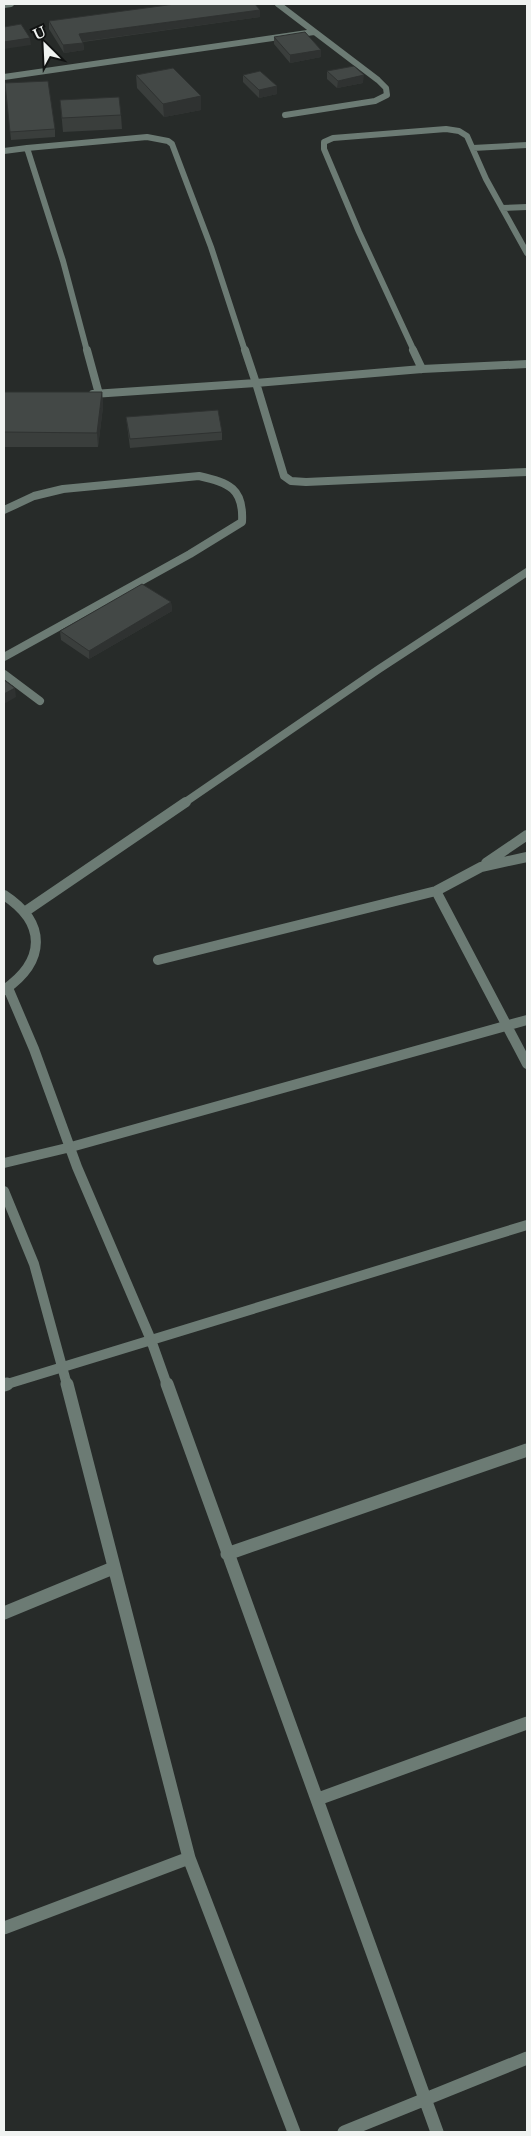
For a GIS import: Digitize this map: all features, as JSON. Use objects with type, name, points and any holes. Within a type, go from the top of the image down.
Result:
[{"type":"street","points":[[4,5],[11,4]]},
{"type":"street","points":[[278,4],[378,80],[386,88],[387,95],[375,101],[285,115]]},
{"type":"street","points":[[4,77],[314,32]]},
{"type":"street","points":[[422,369],[359,232],[324,150],[324,142],[333,138],[446,129],[459,131],[467,136],[502,208],[527,253]]},
{"type":"street","points":[[4,151],[147,137],[168,140],[172,144],[211,248],[256,383],[284,476],[291,481],[306,482],[527,472]]},
{"type":"street","points":[[473,148],[527,145]]},
{"type":"street","points":[[27,148],[63,261],[99,394]]},
{"type":"street","points":[[502,208],[527,207]]},
{"type":"street","points":[[80,395],[422,369],[527,364]]},
{"type":"street","points":[[4,510],[34,496],[63,489],[199,476],[221,481],[239,493],[244,507],[242,522],[190,554],[4,657]]},
{"type":"street","points":[[26,911],[379,669],[527,572]]},
{"type":"street","points":[[4,674],[40,701]]},
{"type":"street","points":[[158,960],[436,891],[481,867],[527,835]]},
{"type":"street","points":[[481,867],[527,857]]},
{"type":"street","points":[[436,891],[527,1064]]},
{"type":"street","points":[[4,895],[26,911],[34,925],[36,941],[33,958],[23,974],[6,989],[71,1147],[77,1167],[151,1340],[437,2132]]},
{"type":"street","points":[[4,1163],[71,1147],[527,1020]]},
{"type":"street","points":[[4,1191],[34,1264],[63,1366],[113,1568],[189,1858],[294,2132]]},
{"type":"street","points":[[4,1385],[527,1225]]},
{"type":"street","points":[[227,1554],[527,1450]]},
{"type":"street","points":[[4,1613],[113,1568]]},
{"type":"street","points":[[318,1799],[527,1723]]},
{"type":"street","points":[[4,1928],[189,1858]]},
{"type":"street","points":[[344,2132],[527,2058]]},
{"type":"building","points":[[175,4],[255,4],[260,10],[79,34],[83,43],[63,45],[49,21]]},
{"type":"building","points":[[21,24],[30,38],[4,42],[4,27]]},
{"type":"building","points":[[305,32],[321,50],[290,55],[274,37]]},
{"type":"building","points":[[354,66],[364,75],[338,81],[327,71]]},
{"type":"building","points":[[173,68],[201,96],[163,104],[136,75]]},
{"type":"building","points":[[260,71],[277,86],[259,90],[243,75]]},
{"type":"building","points":[[48,81],[55,129],[10,132],[5,83]]},
{"type":"building","points":[[119,97],[121,115],[62,118],[60,100]]},
{"type":"building","points":[[4,392],[102,392],[97,433],[4,432]]},
{"type":"building","points":[[218,410],[222,432],[130,439],[126,417]]},
{"type":"building","points":[[142,584],[171,602],[89,651],[60,631]]},
{"type":"building","points":[[4,680],[15,688],[4,694]]}]
